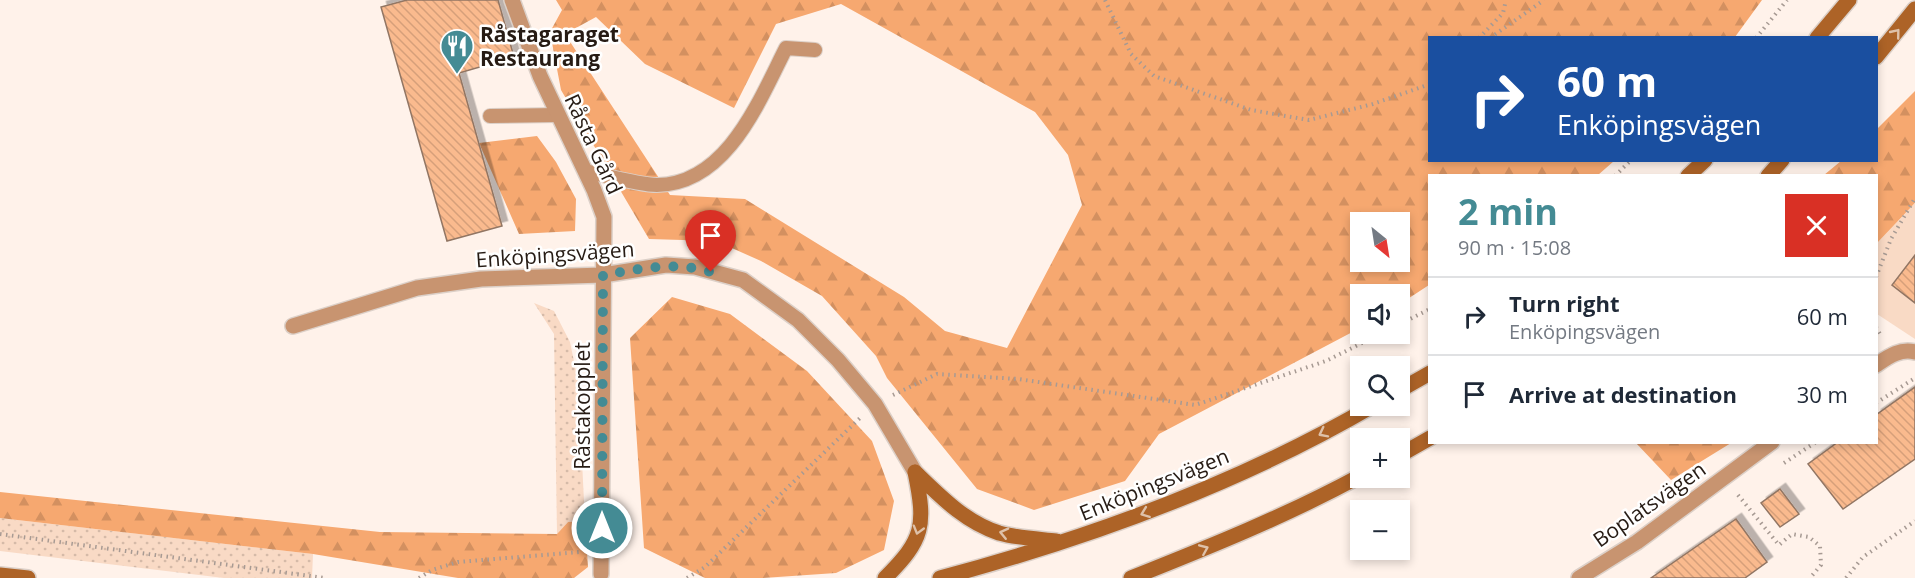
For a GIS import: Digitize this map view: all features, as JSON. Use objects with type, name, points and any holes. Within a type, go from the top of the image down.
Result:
[{"type":"main road","points":[[1819,36],[1849,0]]},
{"type":"main road","points":[[1878,55],[1915,9]]},
{"type":"main road","points":[[1690,174],[1702,162]]},
{"type":"main road","points":[[1770,174],[1780,162]]},
{"type":"main road","points":[[1410,384],[1428,374]]},
{"type":"main road","name":"Enköpingsvägen","points":[[939,578],[1062,542],[1165,505],[1274,458],[1353,416]]},
{"type":"main road","points":[[1410,449],[1428,439]]},
{"type":"main road","points":[[915,472],[954,508],[977,524],[1001,533],[1062,542]]},
{"type":"main road","points":[[885,578],[911,549],[921,528],[922,505],[915,472]]},
{"type":"main road","points":[[1131,578],[1309,504],[1350,481]]},
{"type":"main road","points":[[0,575],[28,578]]},
{"type":"street","name":"Råsta Gård","points":[[512,0],[536,65],[585,171],[603,217],[603,275]]},
{"type":"street","name":"Enköpingsvägen","points":[[293,326],[417,288],[481,279],[603,275],[666,265],[695,267],[743,280],[798,320],[838,360],[875,404],[915,472]]},
{"type":"street","name":"Råstakopplet","points":[[601,574],[603,275]]},
{"type":"street","points":[[1878,365],[1890,356],[1909,350],[1915,352]]},
{"type":"street","name":"Boplatsvägen","points":[[1579,578],[1636,542],[1769,444]]},
{"type":"lane","points":[[585,171],[656,185],[678,182],[711,166],[745,126],[786,48],[815,50]]},
{"type":"lane","points":[[490,116],[558,116]]},
{"type":"path","points":[[1105,0],[1131,54],[1154,76],[1251,110],[1309,120],[1373,104],[1428,85]]},
{"type":"path","points":[[1481,36],[1503,14],[1506,0]]},
{"type":"path","points":[[1493,36],[1544,0]]},
{"type":"path","points":[[1758,36],[1787,0]]},
{"type":"path","points":[[1616,174],[1629,162]]},
{"type":"path","points":[[1878,272],[1891,239],[1915,198]]},
{"type":"path","points":[[1410,319],[1428,310]]},
{"type":"path","points":[[687,578],[705,567],[875,404],[937,374],[1018,379],[1195,405],[1326,361],[1360,344]]},
{"type":"path","points":[[1878,402],[1915,378]]},
{"type":"path","points":[[1738,494],[1779,545],[1792,534],[1809,537],[1820,546],[1821,565],[1810,578]]},
{"type":"path","points":[[1846,578],[1863,557],[1915,521]]},
{"type":"path","points":[[0,534],[325,578]]},
{"type":"path","points":[[419,578],[432,570],[458,562],[602,551]]},
{"type":"shaded area","points":[[1915,203],[1915,339],[1878,315],[1878,242]]},
{"type":"shaded area","points":[[534,303],[554,311],[570,342],[578,381],[585,521],[568,522],[557,534],[554,334]]},
{"type":"shaded area","points":[[0,518],[313,554],[312,578],[224,578],[0,551]]},
{"type":"green space","points":[[556,0],[1762,0],[1736,36],[1428,36],[1428,162],[1613,162],[1599,174],[1428,174],[1428,286],[1410,297],[1410,284],[1350,284],[1350,333],[1159,434],[1125,481],[1034,510],[977,489],[887,378],[876,356],[822,296],[761,261],[716,241],[649,239],[561,90],[550,32],[562,10]],"holes":[[[841,4],[1035,112],[1068,155],[1082,205],[1007,348],[945,331],[904,297],[745,199],[670,195],[565,34],[596,17],[645,64],[734,108],[776,24]]]},
{"type":"green space","points":[[1915,91],[1915,203],[1878,243],[1878,174],[1825,174],[1840,162],[1878,162],[1878,128]]},
{"type":"green space","points":[[537,136],[556,162],[576,199],[575,231],[519,234],[479,143]]},
{"type":"green space","points":[[672,297],[730,314],[807,371],[872,441],[894,501],[884,550],[836,573],[763,578],[705,578],[644,548],[630,338]]},
{"type":"green space","points":[[1637,444],[1729,444],[1671,480]]},
{"type":"green space","points":[[0,492],[380,532],[557,534],[568,522],[585,521],[588,567],[574,578],[458,578],[313,554],[0,518]]},
{"type":"building","points":[[407,0],[498,0],[514,57],[459,73],[502,226],[447,241],[381,7]]},
{"type":"building","points":[[1915,255],[1915,303],[1892,285]]},
{"type":"building","points":[[1915,387],[1915,459],[1843,509],[1808,464],[1835,444],[1878,444],[1878,414]]},
{"type":"building","points":[[1780,489],[1799,514],[1780,527],[1761,503]]},
{"type":"building","points":[[1736,519],[1767,562],[1745,578],[1651,578]]},
{"type":"place","name":"Råstagaraget Restaurang","points":[[457,75]]},
{"type":"route","points":[[602,528],[603,275],[666,265],[695,267],[711,272]]}]
